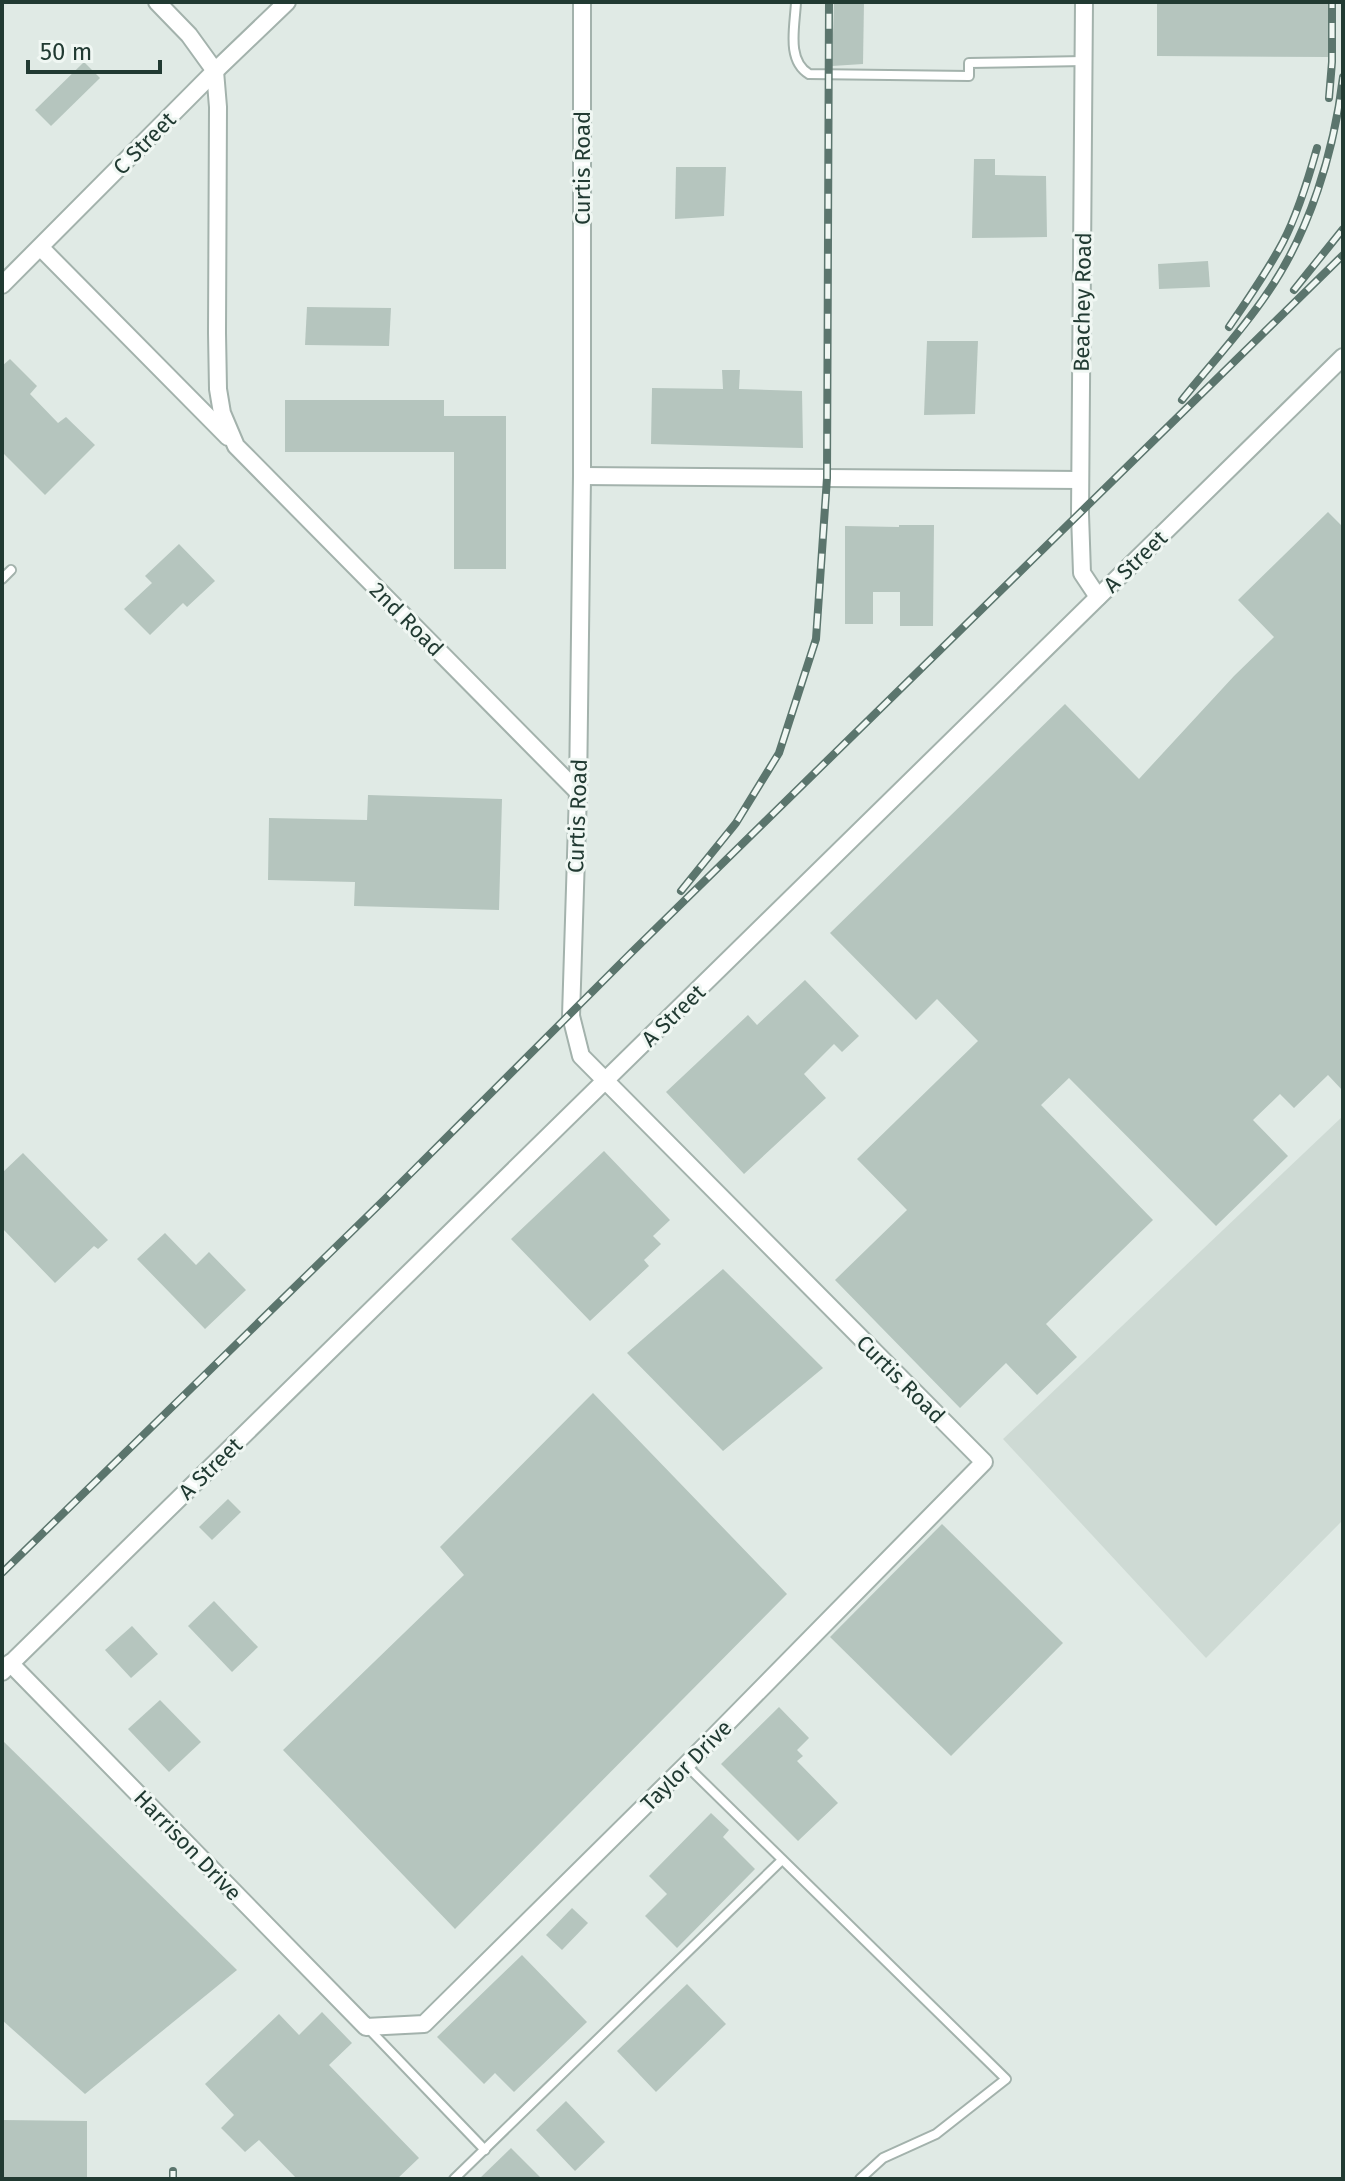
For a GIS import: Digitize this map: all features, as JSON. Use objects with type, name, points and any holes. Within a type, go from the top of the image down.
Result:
[{"type":"street","points":[[157,2],[189,35],[215,71]]},
{"type":"street","name":"C Street","points":[[2,285],[287,2]]},
{"type":"street","name":"Curtis Road","points":[[582,2],[582,476],[578,792],[571,1016],[581,1056],[984,1462]]},
{"type":"street","name":"Beachey Road","points":[[1084,2],[1082,573],[1098,597]]},
{"type":"street","name":"2nd Road","points":[[215,71],[218,107],[218,389],[222,413],[236,446]]},
{"type":"street","name":"2nd Road","points":[[41,248],[578,792]]},
{"type":"street","name":"A Street","points":[[6,1668],[1343,357]]},
{"type":"street","points":[[582,476],[1080,480]]},
{"type":"street","name":"Taylor Drive","points":[[366,2027],[424,2024],[686,1765],[984,1462]]},
{"type":"street","name":"Harrison Drive","points":[[6,1668],[366,2027]]},
{"type":"lane","points":[[796,2],[794,58],[800,69],[809,74],[969,76],[969,63],[1084,61]]},
{"type":"lane","points":[[2,579],[11,570]]},
{"type":"lane","points":[[686,1765],[1006,2079],[936,2134],[883,2158],[860,2179]]},
{"type":"lane","points":[[454,2179],[782,1860]]},
{"type":"lane","points":[[366,2027],[485,2150]]},
{"type":"shaded area","points":[[1343,1116],[1343,1520],[1206,1658],[1003,1439]]},
{"type":"building","points":[[834,2],[864,2],[863,64],[832,66]]},
{"type":"building","points":[[1157,2],[1328,2],[1328,57],[1157,56]]},
{"type":"building","points":[[84,62],[100,78],[51,126],[35,110]]},
{"type":"building","points":[[974,159],[995,159],[995,175],[1046,176],[1047,237],[972,238]]},
{"type":"building","points":[[676,167],[726,167],[724,216],[675,219]]},
{"type":"building","points":[[1208,261],[1210,287],[1159,289],[1158,264]]},
{"type":"building","points":[[307,307],[391,308],[389,346],[305,345]]},
{"type":"building","points":[[927,341],[978,341],[975,414],[924,415]]},
{"type":"building","points":[[10,359],[37,386],[30,394],[58,423],[66,417],[95,445],[45,495],[2,452],[2,366]]},
{"type":"building","points":[[722,370],[740,370],[739,389],[802,391],[803,448],[651,444],[652,388],[723,389]]},
{"type":"building","points":[[285,400],[444,400],[444,416],[506,416],[506,569],[454,569],[454,452],[285,452]]},
{"type":"building","points":[[1328,512],[1343,527],[1343,1091],[1328,1075],[1294,1108],[1280,1094],[1253,1120],[1288,1156],[1216,1226],[1069,1078],[1041,1105],[1153,1220],[1046,1324],[1077,1357],[1037,1395],[1006,1363],[960,1408],[835,1280],[907,1210],[857,1159],[978,1041],[937,999],[916,1020],[830,933],[1065,704],[1139,779],[1274,637],[1238,600]]},
{"type":"building","points":[[934,525],[933,626],[900,626],[900,592],[873,592],[873,624],[845,624],[845,526]]},
{"type":"building","points":[[179,544],[215,581],[187,607],[183,603],[150,635],[124,609],[152,583],[145,576]]},
{"type":"building","points":[[368,795],[502,799],[499,910],[354,906],[355,882],[268,880],[269,818],[367,820]]},
{"type":"building","points":[[805,980],[859,1036],[842,1052],[834,1044],[804,1074],[826,1098],[744,1174],[666,1092],[748,1015],[757,1025]]},
{"type":"building","points":[[604,1151],[670,1220],[653,1236],[661,1244],[644,1260],[649,1266],[590,1321],[511,1239]]},
{"type":"building","points":[[23,1153],[108,1240],[98,1249],[94,1246],[55,1283],[2,1228],[2,1173]]},
{"type":"building","points":[[165,1233],[196,1265],[209,1252],[246,1290],[205,1329],[137,1259]]},
{"type":"building","points":[[723,1269],[823,1368],[723,1451],[627,1353]]},
{"type":"building","points":[[593,1393],[787,1594],[455,1929],[283,1750],[464,1575],[440,1547]]},
{"type":"building","points":[[228,1499],[241,1512],[212,1540],[199,1527]]},
{"type":"building","points":[[942,1524],[1063,1643],[951,1756],[830,1637]]},
{"type":"building","points":[[214,1601],[258,1647],[232,1672],[188,1626]]},
{"type":"building","points":[[132,1626],[158,1654],[131,1678],[105,1650]]},
{"type":"building","points":[[160,1700],[201,1742],[169,1772],[128,1729]]},
{"type":"building","points":[[779,1707],[809,1738],[797,1750],[803,1756],[797,1761],[838,1803],[798,1841],[721,1764]]},
{"type":"building","points":[[2,1740],[237,1970],[85,2094],[2,2020]]},
{"type":"building","points":[[711,1813],[729,1830],[723,1837],[755,1869],[677,1948],[645,1916],[667,1894],[649,1876]]},
{"type":"building","points":[[572,1908],[588,1923],[562,1950],[546,1935]]},
{"type":"building","points":[[522,1955],[587,2022],[514,2092],[495,2073],[484,2084],[437,2037]]},
{"type":"building","points":[[687,1984],[726,2024],[656,2092],[617,2051]]},
{"type":"building","points":[[322,2012],[352,2043],[329,2065],[419,2158],[397,2179],[297,2179],[259,2140],[245,2152],[221,2128],[234,2115],[205,2084],[279,2014],[299,2035]]},
{"type":"building","points":[[566,2101],[605,2142],[575,2171],[536,2130]]},
{"type":"building","points":[[2,2120],[87,2121],[87,2179],[2,2179]]},
{"type":"building","points":[[511,2148],[542,2179],[479,2179]]},
{"type":"railway","points":[[681,891],[736,823],[779,753],[816,639],[827,478],[829,2]]},
{"type":"railway","points":[[1329,98],[1332,2]]},
{"type":"railway","points":[[1182,400],[1256,309],[1282,271],[1295,245],[1318,190],[1333,134],[1343,77]]},
{"type":"railway","points":[[1229,327],[1283,242],[1298,208],[1317,148]]},
{"type":"railway","points":[[1294,290],[1343,229]]},
{"type":"railway","points":[[2,1573],[1343,255]]},
{"type":"railway","points":[[173,2171],[173,2179]]}]
